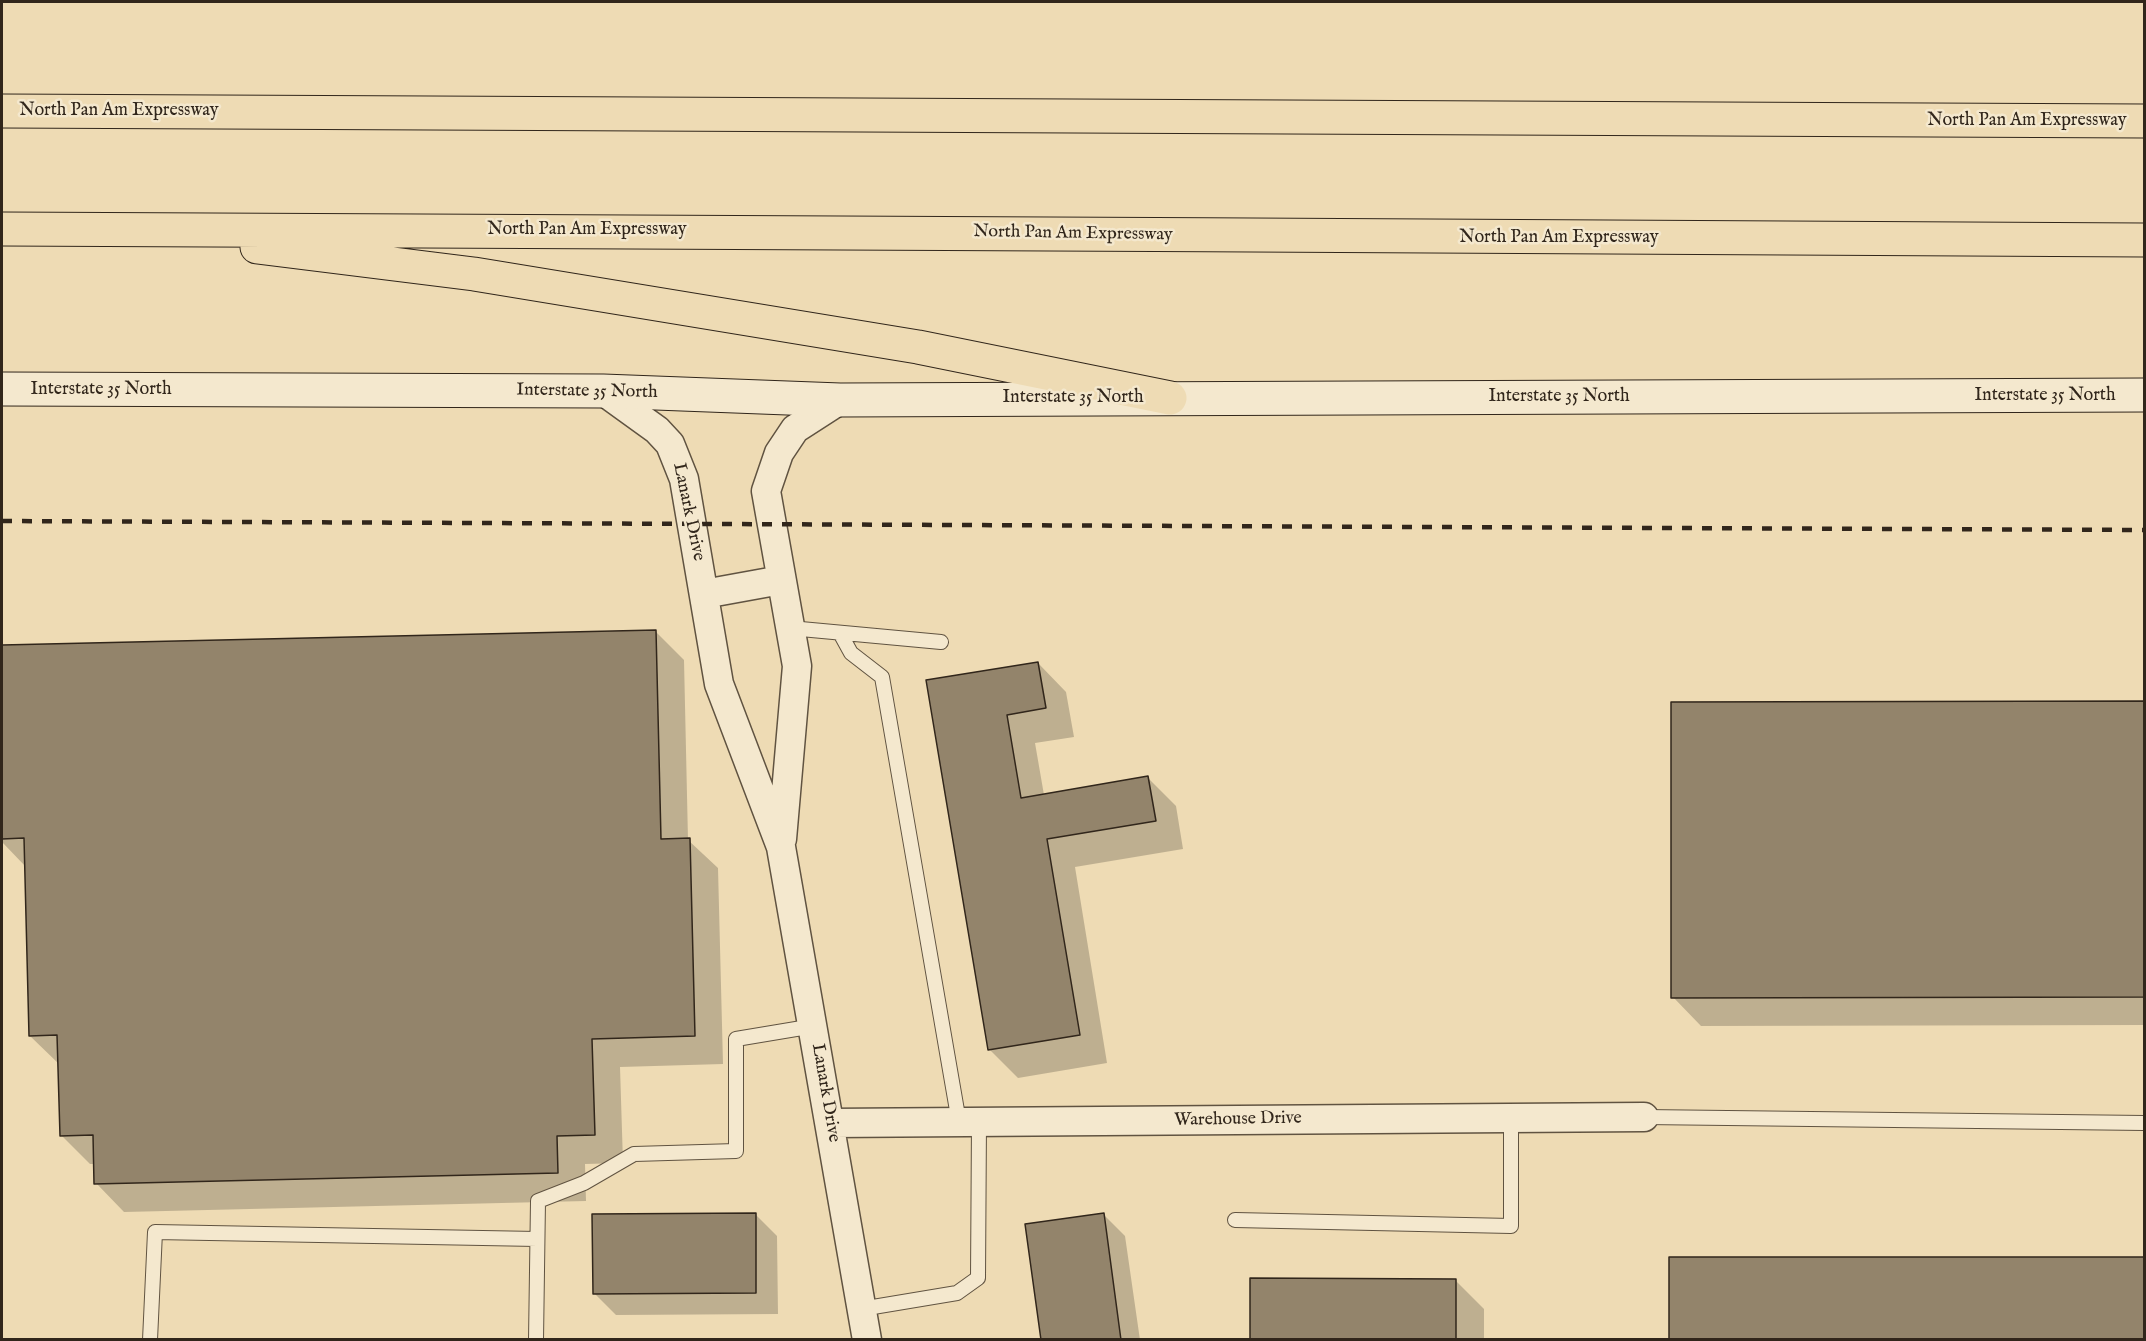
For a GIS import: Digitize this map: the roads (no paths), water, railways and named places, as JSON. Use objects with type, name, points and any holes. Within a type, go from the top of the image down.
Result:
[{"type":"highway","name":"North Pan Am Expressway","points":[[2,111],[2145,121]]},
{"type":"highway","name":"North Pan Am Expressway","points":[[2,229],[571,229],[2145,240]]},
{"type":"highway","points":[[122,229],[497,278],[918,347],[1170,398]]},
{"type":"main road","name":"Interstate 35 North","points":[[2,390],[603,391],[840,399],[2145,395]]},
{"type":"street","name":"Lanark Drive","points":[[603,391],[657,430],[670,444],[680,463],[719,684],[782,847],[867,1340]]},
{"type":"street","name":"Lanark Drive","points":[[782,847],[797,666],[766,491],[770,471],[778,453],[795,429],[840,399]]},
{"type":"street","points":[[704,594],[781,580]]},
{"type":"street","name":"Warehouse Drive","points":[[831,1123],[1644,1117]]},
{"type":"lane","points":[[790,628],[941,642]]},
{"type":"lane","points":[[840,633],[851,653],[882,677],[969,1122],[981,1205],[978,1278],[957,1293],[861,1309]]},
{"type":"lane","points":[[536,1340],[538,1201],[584,1182],[634,1154],[736,1151],[736,1039],[814,1026]]},
{"type":"lane","points":[[1644,1117],[2145,1123]]},
{"type":"lane","points":[[1235,1220],[1511,1226],[1511,1118]]},
{"type":"lane","points":[[150,1340],[155,1232],[537,1239]]},
{"type":"railway","points":[[2,521],[2144,530]]}]
